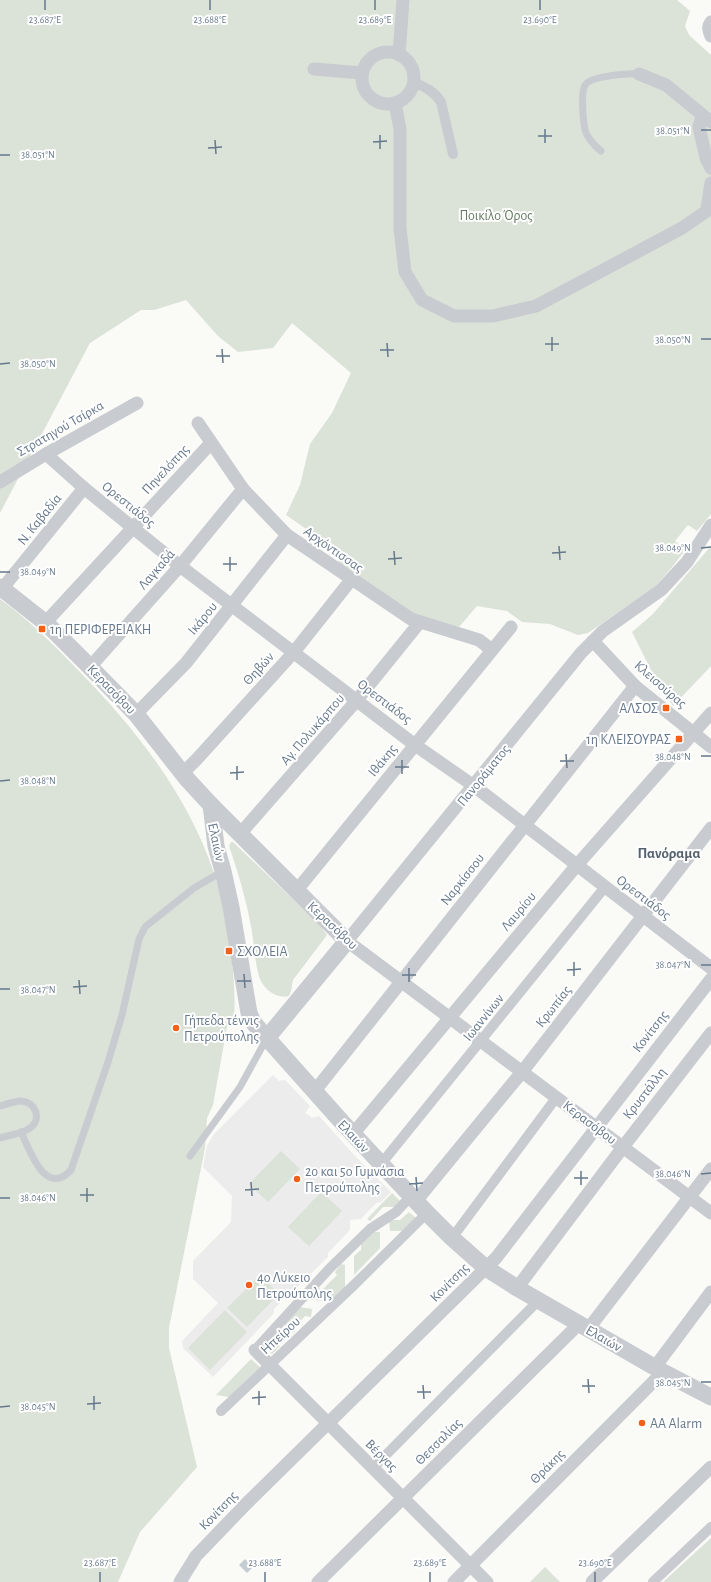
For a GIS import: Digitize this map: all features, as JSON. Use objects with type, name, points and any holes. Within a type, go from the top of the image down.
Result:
[{"type":"street","points":[[399,55],[403,0]]},
{"type":"street","points":[[711,22],[708,30],[711,36]]},
{"type":"street","points":[[384,52],[392,52],[399,55],[412,67],[414,76],[410,93],[404,99],[395,103],[387,104],[370,98],[362,82],[362,73],[365,66],[370,59],[384,52]]},
{"type":"street","points":[[314,69],[362,73]]},
{"type":"street","points":[[639,74],[666,85],[707,119],[699,127],[706,158],[711,168]]},
{"type":"street","points":[[413,82],[430,89],[441,102],[453,154]]},
{"type":"street","points":[[395,103],[400,129],[400,228],[405,272],[422,300],[454,316],[493,316],[536,306],[682,228],[709,208],[711,183]]},
{"type":"street","name":"Στρατηγού Τσίρκα","points":[[0,482],[137,402]]},
{"type":"street","name":"Αρχόντισσας","points":[[198,423],[243,489],[287,535],[351,580],[411,619],[479,640],[492,650]]},
{"type":"street","name":"Πηνελόπης","points":[[45,622],[211,443]]},
{"type":"street","name":"Ορεστιάδος","points":[[46,454],[84,488],[180,566],[416,745],[474,786],[711,968]]},
{"type":"street","name":"N. Καβαδία","points":[[1,588],[84,488]]},
{"type":"street","name":"Λαγκαδά","points":[[90,667],[180,566],[243,489]]},
{"type":"street","name":"Πανοράματος","points":[[267,1038],[581,653],[603,631],[661,590],[687,562],[711,525]]},
{"type":"street","name":"Ικάρου","points":[[136,714],[186,663],[233,606],[287,535]]},
{"type":"street","name":"Θηβών","points":[[182,773],[197,759],[294,652],[351,580]]},
{"type":"street","name":"Κερασόβου","points":[[1,588],[45,622],[90,667],[136,714],[182,773],[239,835],[297,890],[347,941],[711,1213]]},
{"type":"street","name":"Αγ. Πολυκάρπου","points":[[239,835],[357,700],[420,622]]},
{"type":"street","name":"Ιθάκης","points":[[297,890],[511,627]]},
{"type":"street","name":"Κλεισούρας","points":[[593,641],[635,686],[711,747]]},
{"type":"street","name":"Ναρκίσσου","points":[[314,1092],[635,686]]},
{"type":"street","name":"Λαυρίου","points":[[353,1134],[577,865],[711,713]]},
{"type":"street","name":"Ελαιών","points":[[211,805],[216,846],[223,871],[239,949],[249,1013],[253,1022],[314,1092],[381,1164],[452,1238],[486,1268],[517,1288],[659,1370],[711,1397]]},
{"type":"street","name":"Κρωπίας","points":[[418,1203],[522,1072],[711,828]]},
{"type":"street","name":"Ιωαννίνων","points":[[381,1164],[605,887]]},
{"type":"street","name":"Κονίτσης","points":[[180,1582],[196,1556],[496,1258],[711,978]]},
{"type":"street","name":"Κρυστάλλη","points":[[517,1288],[711,1033]]},
{"type":"street","points":[[452,1238],[556,1098]]},
{"type":"street","name":"Θεσσαλίας","points":[[318,1582],[402,1498],[584,1326],[690,1198],[711,1169]]},
{"type":"street","name":"Ηπείρου","points":[[255,1350],[330,1268],[370,1229],[396,1212],[418,1203]]},
{"type":"street","name":"Ηπείρου","points":[[221,1411],[352,1286],[418,1203]]},
{"type":"street","name":"Θράκης","points":[[454,1582],[659,1370],[711,1292]]},
{"type":"street","points":[[373,1468],[539,1300]]},
{"type":"street","name":"Βέργας","points":[[255,1350],[487,1582]]},
{"type":"street","points":[[592,1582],[711,1467]]},
{"type":"street","points":[[653,1582],[711,1527]]},
{"type":"lane","points":[[602,151],[594,145],[586,134],[583,90],[586,84],[592,80],[631,73],[639,74]]},
{"type":"lane","points":[[21,1132],[40,1170],[46,1176],[58,1178],[66,1175],[71,1170],[110,1056],[140,940],[145,927],[194,888],[223,871]]},
{"type":"lane","points":[[190,1156],[240,1087],[267,1038]]},
{"type":"lane","points":[[0,1106],[20,1101],[28,1102],[33,1106],[36,1114],[36,1122],[29,1129],[0,1138]]},
{"type":"shaded area","name":"2ο και 5ο Γυμνάσια Πετρούπολης","points":[[273,1075],[279,1081],[285,1080],[310,1106],[305,1113],[312,1118],[319,1116],[355,1156],[391,1192],[381,1202],[376,1203],[361,1219],[350,1220],[350,1230],[328,1253],[328,1257],[292,1292],[280,1293],[280,1303],[274,1309],[274,1313],[213,1377],[183,1348],[182,1341],[218,1303],[193,1279],[193,1261],[231,1222],[232,1196],[203,1167],[207,1146],[214,1134]]},
{"type":"shaded area","points":[[245,1559],[253,1567],[247,1573],[239,1565]]},
{"type":"green space","name":"Ποικίλο Όρος","points":[[0,0],[677,0],[690,11],[685,26],[689,35],[711,55],[711,514],[697,531],[688,525],[675,541],[685,550],[655,587],[588,633],[578,635],[550,624],[522,622],[507,611],[477,606],[459,627],[410,614],[336,564],[342,554],[286,515],[300,485],[310,444],[332,413],[351,373],[292,323],[273,348],[238,352],[218,336],[186,300],[154,310],[141,310],[90,343],[0,513]]},
{"type":"green space","points":[[711,546],[711,666],[673,706],[652,672],[632,632],[653,614]]},
{"type":"green space","points":[[0,599],[41,633],[99,692],[139,739],[175,790],[203,844],[214,873],[222,902],[234,981],[234,1019],[228,1021],[213,1105],[207,1118],[205,1148],[169,1328],[169,1348],[197,1467],[140,1532],[118,1582],[0,1582]]},
{"type":"green space","points":[[231,842],[233,842],[319,924],[327,935],[293,980],[289,996],[285,997],[277,995],[269,991],[263,985],[259,976],[247,906],[229,846]]},
{"type":"green space","points":[[281,1151],[300,1169],[268,1202],[249,1184]]},
{"type":"green space","points":[[321,1192],[342,1211],[309,1246],[288,1227]]},
{"type":"green space","points":[[392,1193],[400,1201],[394,1207],[383,1207],[370,1221],[367,1219]]},
{"type":"green space","points":[[409,1212],[417,1219],[405,1231],[390,1231],[389,1220],[400,1220]]},
{"type":"green space","points":[[372,1232],[380,1232],[380,1248],[354,1275],[354,1256],[361,1250],[361,1244]]},
{"type":"green space","points":[[341,1264],[345,1265],[345,1288],[330,1301],[311,1300],[311,1296],[319,1288],[322,1290],[337,1275],[335,1272]]},
{"type":"green space","points":[[260,1275],[279,1294],[247,1327],[227,1308]]},
{"type":"green space","points":[[300,1307],[312,1309],[311,1317],[305,1316],[295,1327],[295,1332],[286,1334],[285,1323]]},
{"type":"green space","points":[[225,1310],[247,1332],[210,1370],[188,1348]]},
{"type":"green space","points":[[277,1333],[277,1343],[280,1346],[272,1354],[267,1350],[266,1346]]},
{"type":"green space","points":[[251,1359],[260,1367],[229,1397],[216,1395]]},
{"type":"green space","points":[[711,1538],[711,1582],[663,1582]]},
{"type":"green space","points":[[545,1567],[560,1582],[530,1582]]},
{"type":"place","name":"1η ΠΕΡΙΦΕΡΕΙΑΚΗ","points":[[42,629]]},
{"type":"place","name":"ΑΛΣΟΣ","points":[[666,708]]},
{"type":"place","name":"1η ΚΛΕΙΣΟΥΡΑΣ","points":[[679,739]]},
{"type":"place","name":"ΣΧΟΛΕΙΑ","points":[[229,951]]},
{"type":"place","name":"Γήπεδα τέννις Πετρούπολης","points":[[176,1028]]},
{"type":"place","name":"2ο και 5ο Γυμνάσια Πετρούπολης","points":[[297,1179]]},
{"type":"place","name":"4ο Λύκειο Πετρούπολης","points":[[249,1285]]},
{"type":"place","name":"AA Alarm","points":[[642,1423]]},
{"type":"district","name":"Πανόραμα","points":[[669,853]]}]
